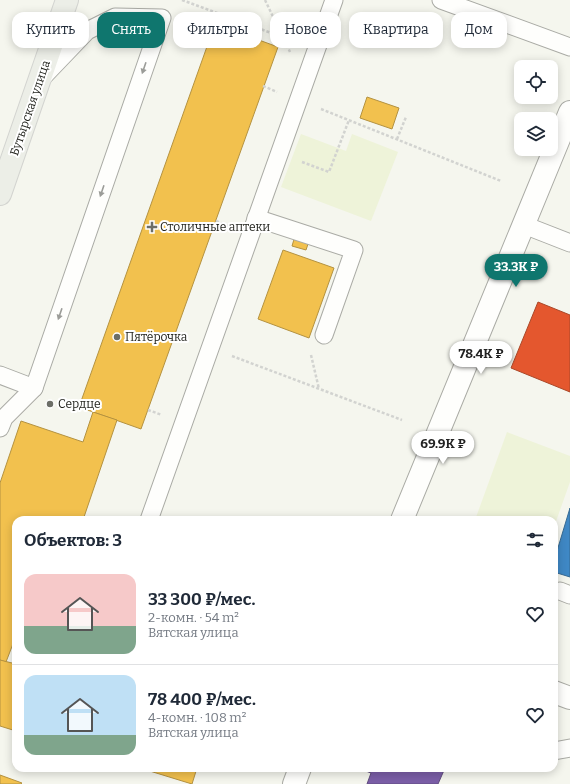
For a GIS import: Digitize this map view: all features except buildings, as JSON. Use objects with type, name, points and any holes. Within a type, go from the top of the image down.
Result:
[{"type":"main road","name":"Бутырская улица","points":[[0,194],[67,0]]},
{"type":"street","points":[[404,516],[570,112]]},
{"type":"street","points":[[558,694],[570,698]]},
{"type":"street","points":[[294,784],[298,772]]},
{"type":"lane","points":[[149,516],[334,0]]},
{"type":"lane","points":[[441,0],[570,47]]},
{"type":"lane","points":[[0,428],[4,418],[34,388],[162,18],[115,17],[108,20],[87,31],[39,81]]},
{"type":"lane","points":[[256,218],[354,250],[324,335]]},
{"type":"lane","points":[[524,225],[570,243]]},
{"type":"lane","points":[[0,375],[34,388]]},
{"type":"lane","points":[[558,750],[570,748]]},
{"type":"path","points":[[182,0],[270,33]]},
{"type":"path","points":[[265,0],[270,12]]},
{"type":"path","points":[[287,48],[305,81]]},
{"type":"path","points":[[263,86],[501,181]]},
{"type":"path","points":[[397,139],[406,117]]},
{"type":"path","points":[[300,161],[329,172],[349,120]]},
{"type":"path","points":[[175,335],[402,420]]},
{"type":"path","points":[[319,389],[308,346],[324,335]]},
{"type":"green space","points":[[301,134],[346,151],[352,134],[398,152],[371,221],[281,187]]},
{"type":"green space","points":[[507,432],[570,456],[570,482],[558,516],[476,516]]},
{"type":"place","name":"Столичные аптеки","points":[[152,227]]},
{"type":"place","name":"Пятёрочка","points":[[117,337]]},
{"type":"place","name":"Сердце","points":[[50,404]]}]
